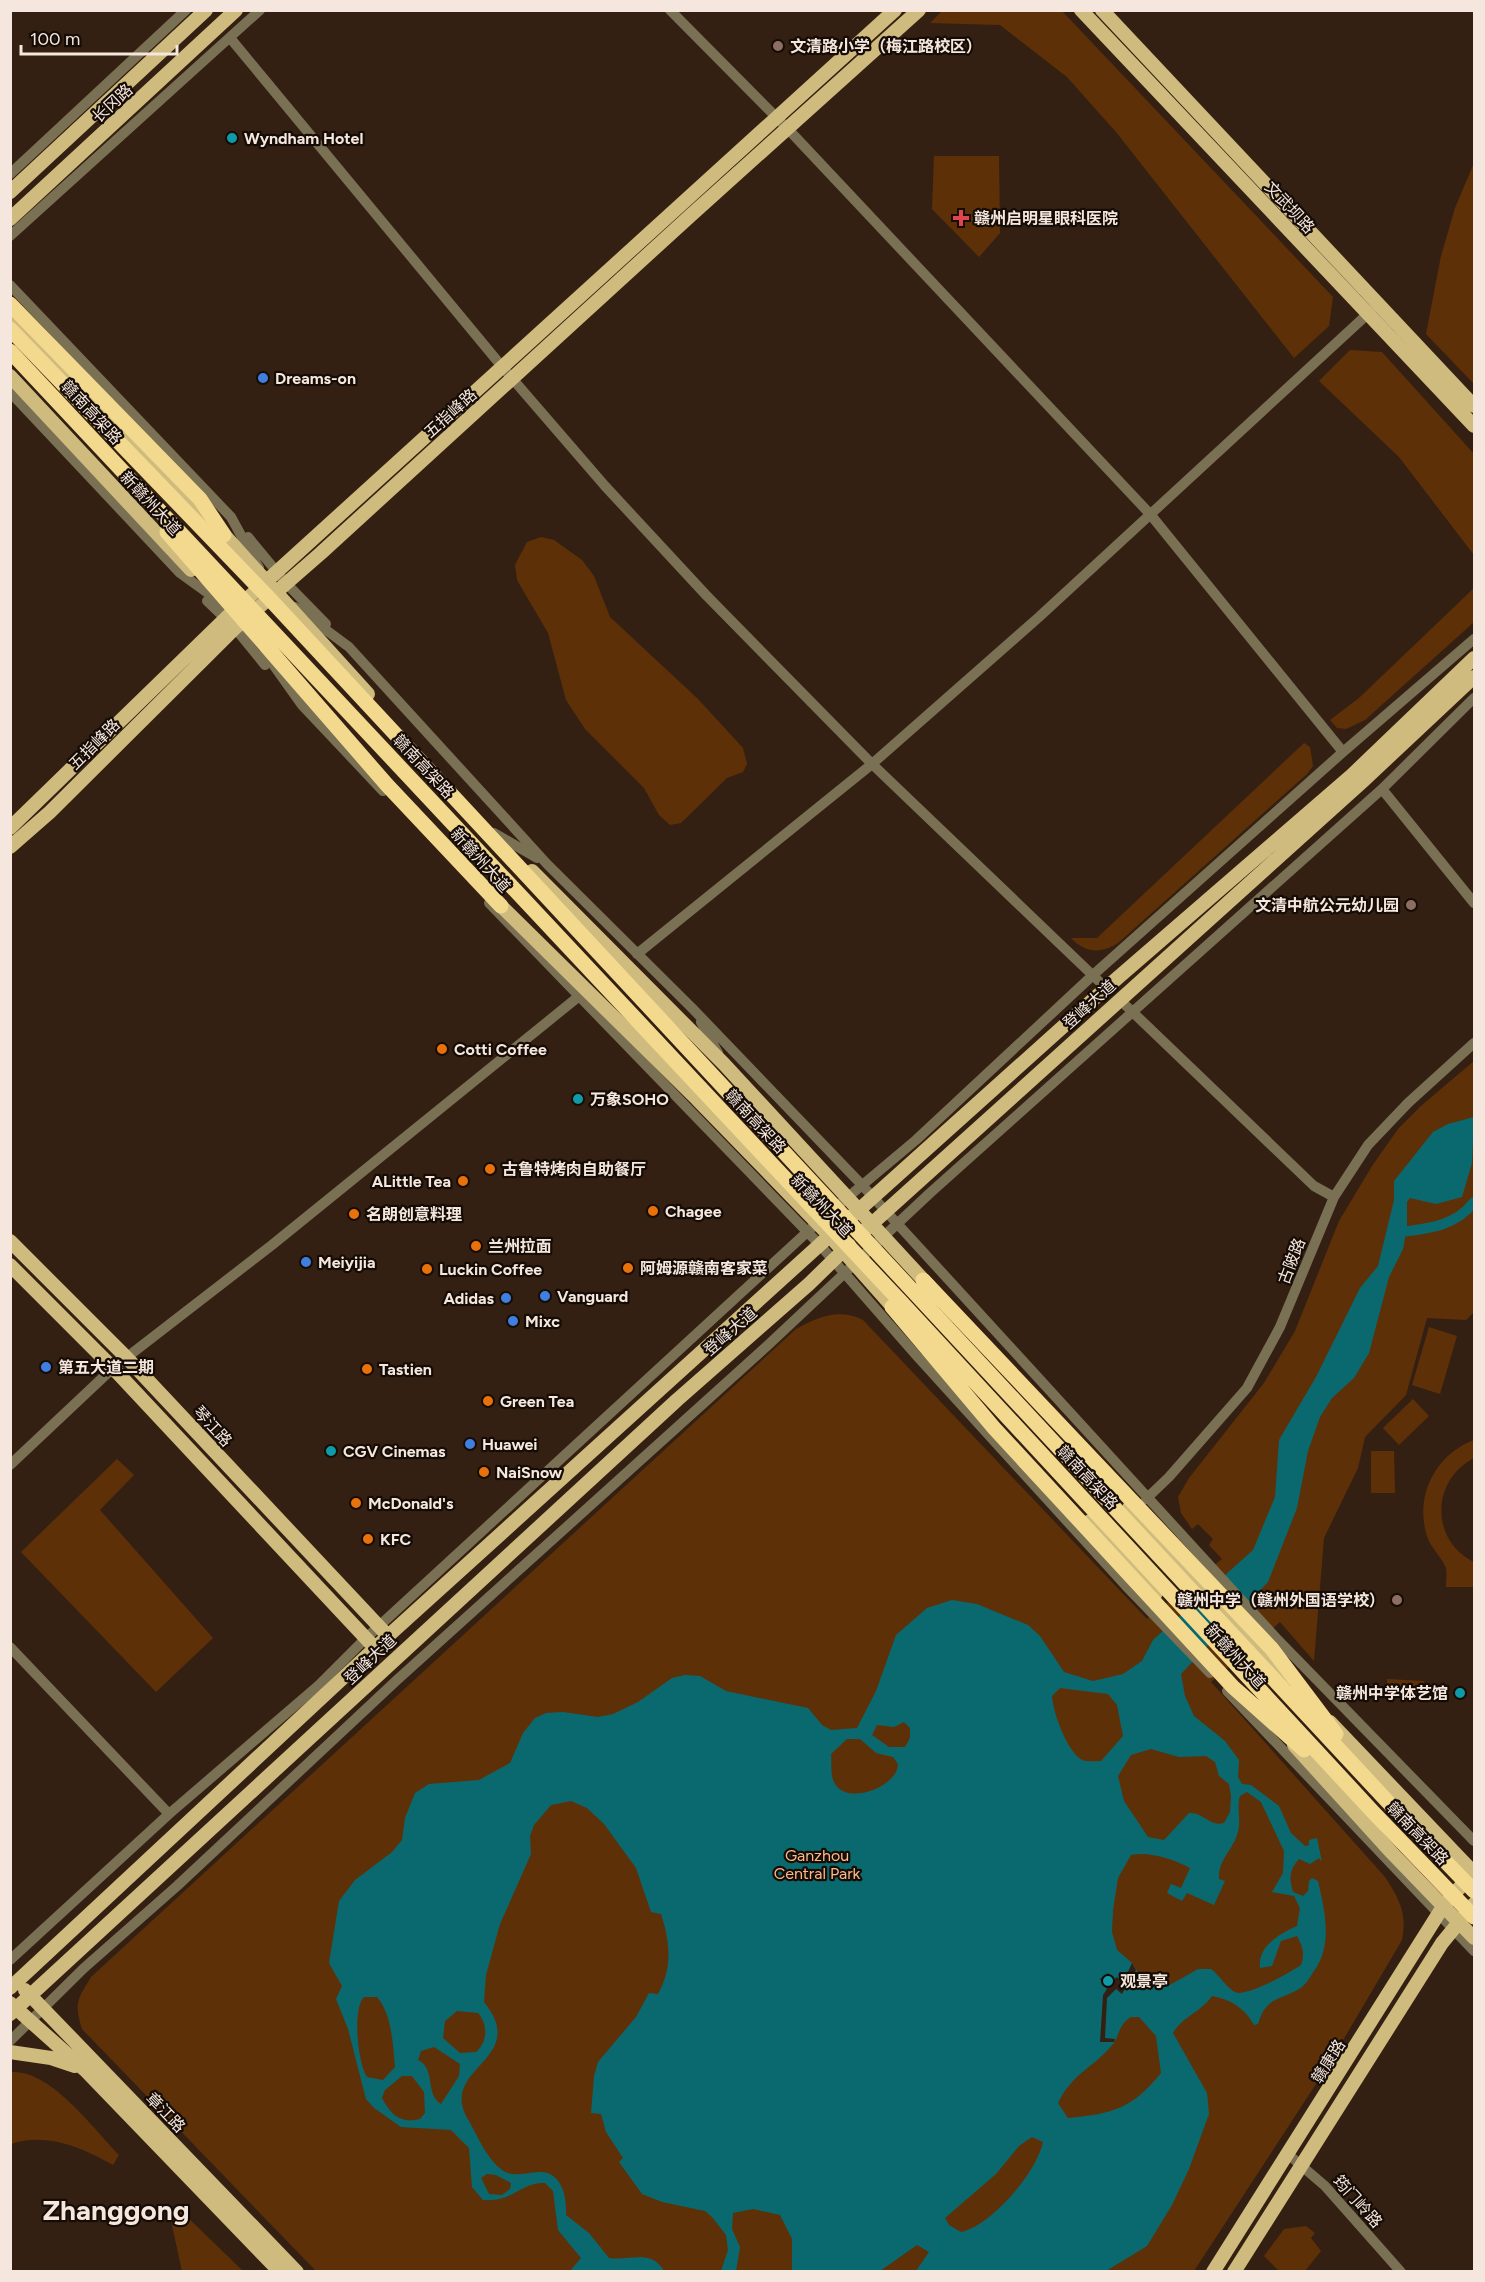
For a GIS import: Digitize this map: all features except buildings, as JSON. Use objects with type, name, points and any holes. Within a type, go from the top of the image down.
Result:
[{"type":"highway","points":[[10,304],[200,499],[224,535]]},
{"type":"highway","name":"赣南高架路","points":[[10,329],[300,630],[1387,1801],[1474,1891]]},
{"type":"highway","name":"赣南高架路","points":[[10,351],[893,1293],[1373,1812],[1474,1917]]},
{"type":"highway","points":[[10,362],[155,518],[387,785],[501,906]]},
{"type":"highway","points":[[923,1280],[1272,1649],[1387,1801]]},
{"type":"highway","points":[[892,1307],[994,1428],[1233,1687],[1373,1812]]},
{"type":"main road","name":"长冈路","points":[[10,192],[206,10]]},
{"type":"main road","name":"长冈路","points":[[10,219],[236,10]]},
{"type":"main road","name":"五指峰路","points":[[508,374],[777,117],[895,10]]},
{"type":"main road","name":"五指峰路","points":[[13,821],[508,374],[919,10]]},
{"type":"main road","name":"文武坝路","points":[[1081,10],[1373,309],[1474,406]]},
{"type":"main road","name":"文武坝路","points":[[1102,10],[1373,309],[1474,426]]},
{"type":"main road","name":"新赣州大道","points":[[10,316],[224,535],[277,582],[494,833],[724,1064],[1162,1545],[1474,1872]]},
{"type":"main road","name":"新赣州大道","points":[[10,376],[501,906],[697,1099],[849,1268],[892,1307],[1137,1572],[1233,1687],[1392,1853],[1456,1925],[1474,1938]]},
{"type":"main road","name":"五指峰路","points":[[10,847],[50,812],[234,620]]},
{"type":"main road","name":"登峰大道","points":[[13,1982],[383,1631],[858,1212],[1106,988],[1352,775],[1474,658]]},
{"type":"main road","name":"登峰大道","points":[[12,2009],[30,1995],[641,1432],[1363,781],[1474,677]]},
{"type":"main road","name":"琴江路","points":[[10,1241],[127,1358],[383,1631]]},
{"type":"main road","name":"琴江路","points":[[10,1265],[113,1368],[371,1643]]},
{"type":"main road","name":"赣康路","points":[[1213,2271],[1289,2155],[1442,1910],[1474,1872]]},
{"type":"main road","name":"赣康路","points":[[1234,2271],[1456,1925],[1474,1904]]},
{"type":"main road","name":"章江路","points":[[13,1982],[30,1995],[297,2271]]},
{"type":"main road","name":"章江路","points":[[12,2009],[85,2070],[280,2271]]},
{"type":"main road","points":[[10,2052],[51,2058],[85,2070]]},
{"type":"street","points":[[10,174],[186,10]]},
{"type":"street","points":[[10,236],[231,39],[260,10]]},
{"type":"street","points":[[670,10],[788,128],[1149,514],[1343,752]]},
{"type":"street","points":[[231,39],[508,374],[605,486],[706,595],[872,764],[1106,988]]},
{"type":"street","points":[[10,285],[231,517],[277,582],[349,647],[547,864],[692,1008],[861,1184],[1146,1499],[1278,1640],[1474,1841]]},
{"type":"street","points":[[637,954],[872,764],[1039,617],[1373,309]]},
{"type":"street","points":[[10,392],[180,573],[234,620],[302,705],[579,998],[812,1228]]},
{"type":"street","points":[[383,1631],[812,1228],[861,1184],[916,1140],[1093,975],[1343,752],[1474,639]]},
{"type":"street","points":[[10,2041],[31,2023],[84,1968],[177,1886],[397,1680],[759,1354],[896,1224],[1131,1011],[1382,789],[1474,698]]},
{"type":"street","points":[[1382,789],[1474,903]]},
{"type":"street","points":[[494,833],[547,864]]},
{"type":"street","points":[[10,1465],[113,1368],[272,1245],[579,998]]},
{"type":"street","points":[[1119,999],[1314,1186],[1334,1197]]},
{"type":"street","points":[[692,1008],[724,1064]]},
{"type":"street","name":"古陂路","points":[[1146,1499],[1169,1477],[1247,1388],[1284,1318],[1334,1197],[1376,1136],[1408,1102],[1474,1043]]},
{"type":"street","points":[[648,1065],[697,1099]]},
{"type":"street","points":[[849,1268],[916,1355],[1126,1586],[1233,1687]]},
{"type":"street","points":[[10,1960],[169,1814],[371,1643]]},
{"type":"street","points":[[10,1647],[169,1814]]},
{"type":"street","points":[[1456,1925],[1474,1950]]},
{"type":"street","name":"筠门岭路","points":[[1289,2155],[1302,2164],[1401,2271]]},
{"type":"green space","points":[[943,10],[1062,11],[1333,297],[1329,326],[1294,358],[1116,132],[1067,77],[1000,25],[930,23]]},
{"type":"green space","points":[[934,156],[999,156],[1000,233],[979,257],[932,209]]},
{"type":"green space","points":[[1474,163],[1474,384],[1426,334],[1441,256],[1455,208]]},
{"type":"green space","points":[[1350,350],[1382,352],[1474,454],[1474,555],[1399,457],[1319,381]]},
{"type":"green space","points":[[541,537],[554,540],[582,560],[594,576],[610,617],[698,699],[743,748],[747,764],[743,772],[727,778],[681,823],[670,825],[659,815],[644,788],[585,729],[566,700],[548,633],[517,580],[515,565],[527,542]]},
{"type":"green space","points":[[1474,588],[1474,622],[1365,720],[1346,729],[1337,728],[1330,720],[1359,698]]},
{"type":"green space","points":[[1304,743],[1310,747],[1313,766],[1307,774],[1118,943],[1105,949],[1093,950],[1082,947],[1071,938],[1097,938]]},
{"type":"green space","name":"Ganzhou Central Park","points":[[1474,1061],[1474,1312],[1466,1320],[1427,1318],[1406,1395],[1365,1437],[1358,1468],[1324,1538],[1314,1661],[1280,1622],[1211,1682],[1385,1877],[1395,1893],[1403,1914],[1402,1940],[1329,2064],[1194,2271],[316,2271],[82,2029],[78,2002],[91,1977],[796,1329],[813,1321],[837,1314],[854,1316],[863,1320],[1147,1619],[1222,1559],[1209,1545],[1213,1539],[1198,1524],[1192,1529],[1181,1513],[1178,1497],[1189,1478],[1264,1383],[1295,1331],[1339,1221],[1372,1166],[1398,1129],[1422,1105]]},
{"type":"green space","points":[[1429,1327],[1457,1336],[1440,1394],[1412,1385]]},
{"type":"green space","points":[[1413,1399],[1429,1416],[1399,1445],[1383,1428]]},
{"type":"green space","points":[[1474,1440],[1474,1458],[1460,1468],[1450,1481],[1441,1510],[1443,1526],[1449,1540],[1474,1562],[1474,1587],[1446,1587],[1446,1568],[1427,1536],[1424,1521],[1426,1492],[1431,1478],[1449,1455]]},
{"type":"green space","points":[[1371,1451],[1394,1451],[1395,1493],[1371,1493]]},
{"type":"green space","points":[[117,1459],[134,1475],[100,1510],[213,1638],[156,1692],[21,1552]]},
{"type":"green space","points":[[1387,1679],[1424,1681],[1424,1698],[1387,1697]]},
{"type":"green space","points":[[11,2072],[26,2074],[41,2080],[70,2102],[119,2155],[113,2165],[77,2148],[51,2141],[37,2140],[11,2144]]},
{"type":"green space","points":[[181,2211],[243,2271],[182,2271],[171,2221]]},
{"type":"green space","points":[[1306,2226],[1315,2233],[1311,2238],[1321,2251],[1305,2271],[1279,2271],[1264,2256],[1284,2229]]},
{"type":"water","points":[[1474,1117],[1472,1163],[1462,1197],[1436,1204],[1410,1198],[1407,1202],[1407,1228],[1403,1249],[1389,1277],[1369,1353],[1354,1378],[1332,1398],[1320,1417],[1308,1451],[1297,1508],[1268,1582],[1181,1674],[1185,1696],[1194,1716],[1225,1741],[1239,1760],[1238,1777],[1242,1784],[1251,1785],[1279,1806],[1291,1833],[1305,1846],[1309,1845],[1309,1840],[1317,1838],[1322,1862],[1319,1858],[1310,1864],[1299,1859],[1292,1871],[1291,1883],[1293,1892],[1303,1896],[1308,1891],[1309,1881],[1312,1878],[1318,1881],[1326,1928],[1324,1950],[1320,1961],[1305,1984],[1269,2004],[1258,2024],[1254,2025],[1236,2005],[1212,1996],[1173,2033],[1207,2093],[1209,2114],[1189,2169],[1172,2205],[1147,2246],[1106,2271],[916,2271],[929,2252],[917,2245],[880,2271],[792,2271],[792,2239],[780,2215],[753,2209],[733,2213],[732,2229],[740,2247],[736,2271],[721,2271],[728,2250],[726,2235],[712,2217],[705,2211],[662,2202],[642,2194],[619,2162],[623,2158],[606,2132],[601,2114],[591,2113],[594,2076],[598,2062],[636,2017],[649,1993],[658,1994],[668,1964],[668,1944],[661,1914],[651,1912],[636,1868],[604,1824],[587,1808],[571,1801],[551,1805],[534,1825],[530,1836],[531,1854],[500,1924],[486,1975],[484,2002],[496,2022],[497,2038],[491,2051],[471,2075],[464,2088],[462,2103],[483,2147],[502,2170],[512,2174],[542,2172],[555,2177],[562,2188],[566,2202],[566,2215],[589,2233],[609,2258],[647,2258],[659,2264],[664,2271],[570,2271],[581,2258],[558,2230],[553,2191],[545,2183],[528,2186],[510,2196],[483,2200],[472,2187],[469,2148],[451,2130],[401,2127],[374,2108],[366,2099],[348,2029],[336,1999],[342,1986],[329,1963],[339,1901],[355,1880],[392,1852],[402,1840],[405,1818],[415,1793],[429,1784],[479,1780],[510,1763],[523,1733],[535,1718],[546,1713],[563,1712],[598,1717],[613,1714],[638,1702],[672,1678],[685,1675],[700,1676],[726,1691],[808,1708],[822,1725],[831,1730],[857,1728],[876,1691],[896,1635],[927,1608],[952,1600],[977,1604],[1028,1625],[1040,1636],[1064,1672],[1093,1681],[1123,1674],[1142,1661],[1153,1640],[1253,1550],[1275,1497],[1279,1440],[1316,1377],[1360,1288],[1378,1266],[1394,1200],[1394,1181],[1433,1132],[1448,1124]],"holes":[[[1060,1688],[1108,1694],[1117,1705],[1123,1736],[1101,1761],[1083,1760],[1073,1752],[1064,1737],[1052,1696]],[[904,1722],[910,1728],[910,1738],[905,1747],[889,1747],[872,1735],[877,1725],[894,1727]],[[847,1739],[860,1739],[876,1753],[893,1757],[898,1764],[890,1780],[870,1791],[859,1793],[849,1793],[840,1789],[834,1782],[831,1754]],[[1151,1749],[1179,1757],[1206,1756],[1215,1762],[1219,1776],[1229,1784],[1231,1796],[1230,1812],[1224,1823],[1214,1823],[1199,1815],[1189,1813],[1164,1840],[1148,1837],[1124,1801],[1118,1776],[1131,1755]],[[1247,1792],[1261,1802],[1284,1851],[1283,1873],[1272,1892],[1294,1896],[1300,1908],[1297,1926],[1271,1941],[1262,1953],[1260,1968],[1272,1966],[1281,1941],[1297,1936],[1303,1951],[1301,1965],[1268,1983],[1241,1993],[1232,1990],[1211,1969],[1198,1969],[1168,1986],[1155,1987],[1144,1982],[1132,1963],[1117,1950],[1112,1932],[1118,1878],[1131,1855],[1145,1854],[1161,1857],[1190,1868],[1181,1888],[1171,1884],[1167,1893],[1182,1901],[1187,1893],[1214,1905],[1225,1881],[1219,1879],[1219,1872],[1235,1841],[1238,1830],[1240,1796]],[[364,1997],[377,1997],[389,2021],[395,2067],[383,2080],[367,2077],[361,2061],[357,2024],[360,2003]],[[457,2011],[478,2013],[484,2022],[483,2043],[476,2052],[460,2053],[443,2038],[445,2021]],[[1131,2017],[1139,2017],[1156,2036],[1161,2073],[1141,2094],[1121,2107],[1098,2114],[1068,2118],[1058,2103],[1070,2084],[1113,2044],[1122,2026]],[[434,2047],[460,2064],[459,2076],[441,2104],[433,2094],[427,2069],[418,2060],[421,2051]],[[402,2076],[412,2076],[424,2092],[425,2113],[420,2119],[402,2119],[397,2117],[382,2098],[385,2090]],[[1032,2137],[1043,2142],[1032,2168],[1022,2182],[999,2209],[986,2220],[961,2232],[949,2225],[945,2218],[996,2174],[1019,2146]],[[487,2174],[496,2175],[511,2183],[510,2189],[502,2195],[489,2194],[481,2178]]]},
{"type":"pier","points":[[1132,1963],[1136,1970],[1122,1994],[1116,1989],[1107,1998],[1105,2038],[1115,2039],[1114,2042],[1100,2042],[1103,1995],[1107,1989],[1100,1979],[1108,1973],[1113,1980],[1117,1977],[1123,1983]]},
{"type":"waterway","points":[[1399,1232],[1441,1225],[1459,1216],[1474,1202]]},
{"type":"place","name":"文清路小学（梅江路校区）","points":[[778,46]]},
{"type":"place","name":"Wyndham Hotel","points":[[232,138]]},
{"type":"place","name":"赣州启明星眼科医院","points":[[961,218]]},
{"type":"place","name":"Dreams-on","points":[[263,378]]},
{"type":"place","name":"文清中航公元幼儿园","points":[[1411,905]]},
{"type":"place","name":"Cotti Coffee","points":[[442,1049]]},
{"type":"place","name":"万象SOHO","points":[[578,1099]]},
{"type":"place","name":"古鲁特烤肉自助餐厅","points":[[490,1169]]},
{"type":"place","name":"ALittle Tea","points":[[463,1181]]},
{"type":"place","name":"Chagee","points":[[653,1211]]},
{"type":"place","name":"名朗创意料理","points":[[354,1214]]},
{"type":"place","name":"兰州拉面","points":[[476,1246]]},
{"type":"place","name":"Meiyijia","points":[[306,1262]]},
{"type":"place","name":"阿姆源赣南客家菜","points":[[628,1268]]},
{"type":"place","name":"Luckin Coffee","points":[[427,1269]]},
{"type":"place","name":"Vanguard","points":[[545,1296]]},
{"type":"place","name":"Adidas","points":[[506,1298]]},
{"type":"place","name":"Mixc","points":[[513,1321]]},
{"type":"place","name":"第五大道二期","points":[[46,1367]]},
{"type":"place","name":"Tastien","points":[[367,1369]]},
{"type":"place","name":"Green Tea","points":[[488,1401]]},
{"type":"place","name":"Huawei","points":[[470,1444]]},
{"type":"place","name":"CGV Cinemas","points":[[331,1451]]},
{"type":"place","name":"NaiSnow","points":[[484,1472]]},
{"type":"place","name":"McDonald's","points":[[356,1503]]},
{"type":"place","name":"KFC","points":[[368,1539]]},
{"type":"place","name":"赣州中学（赣州外国语学校）","points":[[1397,1600]]},
{"type":"place","name":"赣州中学体艺馆","points":[[1460,1693]]},
{"type":"place","name":"观景亭","points":[[1108,1981]]},
{"type":"district","name":"Zhanggong","points":[[116,2210]]}]
